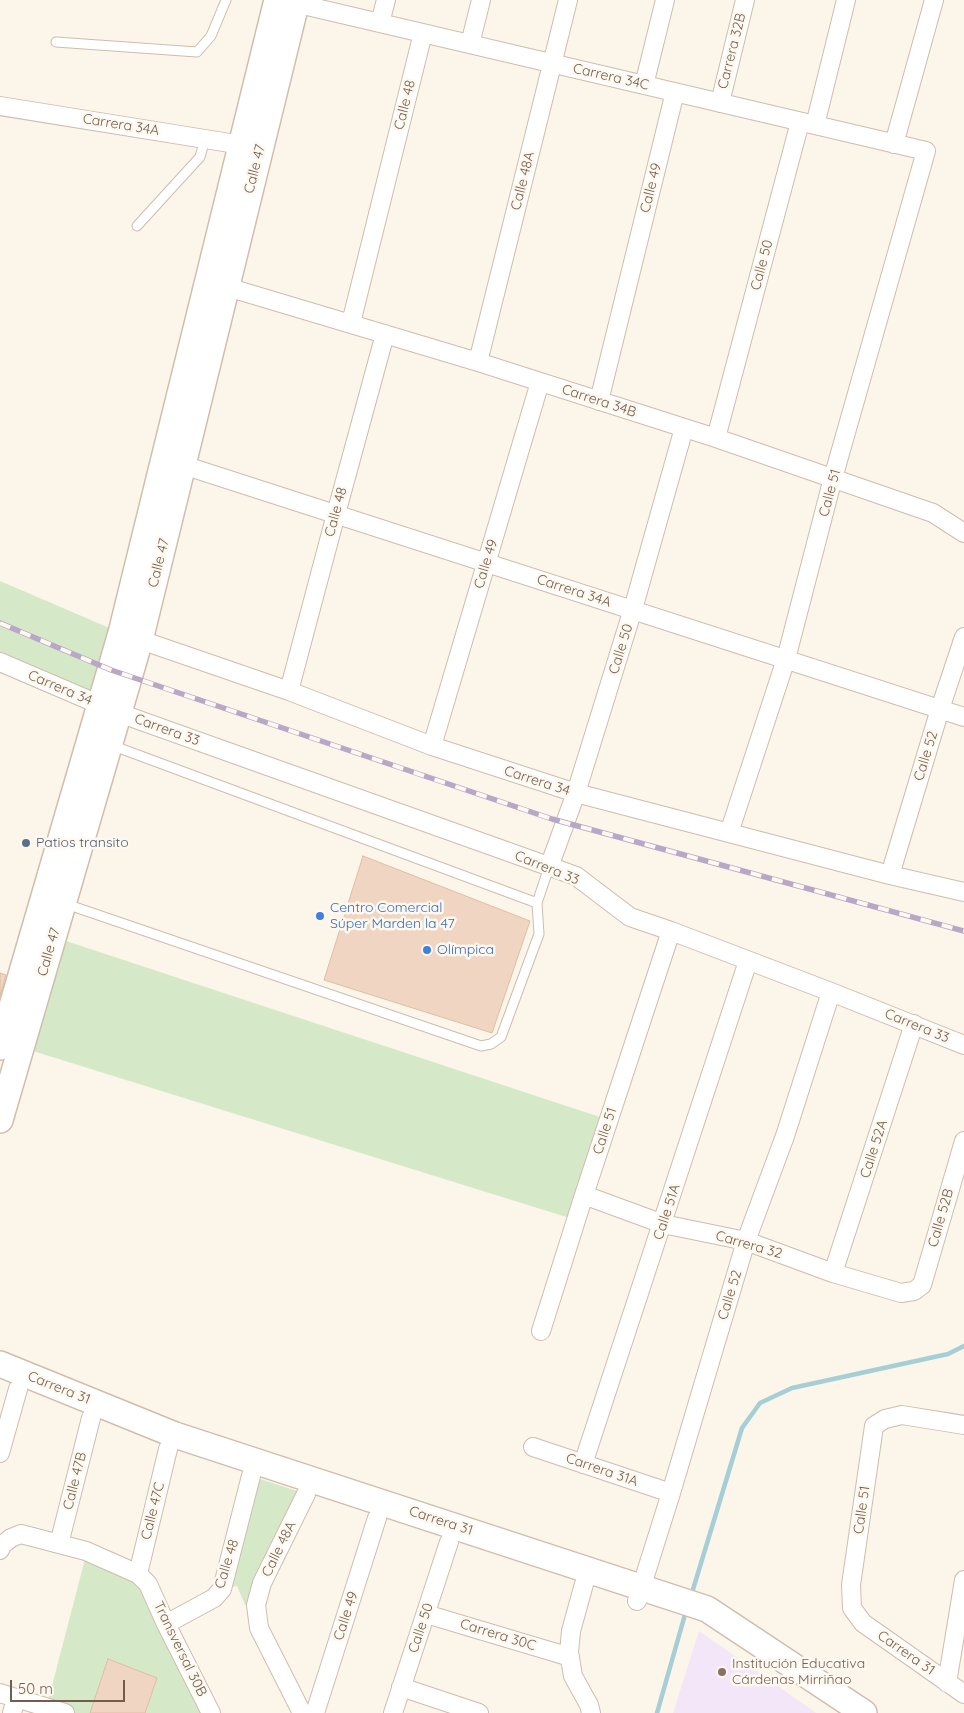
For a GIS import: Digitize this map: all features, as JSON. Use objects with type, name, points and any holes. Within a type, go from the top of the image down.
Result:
[{"type":"main road","name":"Calle 47","points":[[131,636],[242,145],[288,1]]},
{"type":"main road","name":"Calle 47","points":[[1,1042],[110,709],[183,465],[227,286],[288,1]]},
{"type":"main road","name":"Calle 47","points":[[0,1120],[110,744],[110,709]]},
{"type":"main road","name":"Carrera 31","points":[[0,1364],[83,1409],[168,1448],[449,1542],[584,1584],[639,1594]]},
{"type":"main road","name":"Carrera 31","points":[[9,1386],[175,1435],[698,1613],[714,1629],[836,1713]]},
{"type":"main road","name":"Carrera 31","points":[[698,1613],[707,1608],[864,1713]]},
{"type":"street","points":[[380,23],[386,0]]},
{"type":"street","points":[[470,44],[481,0]]},
{"type":"street","name":"Calle 48A","points":[[478,362],[568,0]]},
{"type":"street","points":[[644,85],[665,0]]},
{"type":"street","name":"Carrera 32B","points":[[720,103],[745,0]]},
{"type":"street","name":"Calle 50","points":[[716,438],[807,123],[846,0]]},
{"type":"street","points":[[894,144],[934,0]]},
{"type":"street","name":"Carrera 34C","points":[[288,1],[926,151]]},
{"type":"street","name":"Calle 48","points":[[351,323],[423,33]]},
{"type":"street","name":"Calle 49","points":[[599,401],[675,92]]},
{"type":"street","name":"Carrera 34A","points":[[0,106],[242,145]]},
{"type":"street","name":"Calle 51","points":[[729,833],[786,659],[833,478],[926,151]]},
{"type":"street","name":"Carrera 34B","points":[[227,286],[478,362],[716,438],[933,513],[964,533]]},
{"type":"street","name":"Calle 48","points":[[289,692],[386,334]]},
{"type":"street","name":"Calle 49","points":[[432,746],[540,382]]},
{"type":"street","name":"Calle 50","points":[[549,866],[576,794],[633,609],[684,428]]},
{"type":"street","name":"Carrera 34A","points":[[183,465],[964,716]]},
{"type":"street","name":"Carrera 34","points":[[131,636],[289,692],[432,746],[576,794],[890,875],[964,892]]},
{"type":"street","name":"Calle 52","points":[[890,875],[940,709],[964,637]]},
{"type":"street","name":"Carrera 34","points":[[0,662],[110,709]]},
{"type":"street","name":"Carrera 33","points":[[110,709],[576,876],[630,917],[831,992],[964,1045]]},
{"type":"street","name":"Calle 51","points":[[541,1331],[671,931]]},
{"type":"street","name":"Calle 51A","points":[[583,1464],[748,961]]},
{"type":"street","name":"Calle 52","points":[[639,1594],[746,1242],[785,1136],[831,992]]},
{"type":"street","name":"Calle 52A","points":[[832,1273],[914,1024]]},
{"type":"street","name":"Calle 52B","points":[[914,1291],[922,1284],[964,1141]]},
{"type":"street","name":"Carrera 32","points":[[584,1195],[663,1224],[746,1242],[832,1273],[901,1293],[914,1291]]},
{"type":"street","points":[[0,1453],[9,1386]]},
{"type":"street","name":"Calle 47B","points":[[58,1544],[83,1409]]},
{"type":"street","name":"Calle 51","points":[[852,1608],[851,1585],[874,1426],[886,1419],[902,1415],[964,1424]]},
{"type":"street","name":"Carrera 31A","points":[[533,1447],[671,1493]]},
{"type":"street","name":"Calle 47C","points":[[143,1579],[168,1448]]},
{"type":"street","name":"Calle 48","points":[[166,1624],[214,1598],[222,1589],[250,1476]]},
{"type":"street","name":"Calle 48A","points":[[302,1713],[260,1628],[256,1605],[262,1583],[306,1494]]},
{"type":"street","name":"Calle 49","points":[[315,1713],[377,1518]]},
{"type":"street","points":[[8,1537],[58,1544],[86,1551],[143,1579]]},
{"type":"street","name":"Calle 50","points":[[393,1713],[449,1542]]},
{"type":"street","name":"Transversal 30B","points":[[143,1579],[212,1713]]},
{"type":"street","points":[[948,1682],[964,1580]]},
{"type":"street","points":[[584,1584],[571,1632],[569,1652],[573,1676],[589,1705],[591,1713]]},
{"type":"street","name":"Carrera 31","points":[[852,1608],[863,1623],[964,1694]]},
{"type":"street","name":"Carrera 30C","points":[[426,1614],[570,1657]]},
{"type":"street","points":[[401,1687],[475,1712]]},
{"type":"street","points":[[9,1701],[65,1713]]},
{"type":"lane","points":[[56,42],[197,52],[212,36],[226,0]]},
{"type":"lane","points":[[137,226],[200,157],[205,139]]},
{"type":"lane","points":[[110,744],[537,903]]},
{"type":"lane","points":[[63,903],[480,1046],[491,1044],[501,1037],[538,934],[537,903],[549,866]]},
{"type":"shaded area","name":"Institución Educativa Cárdenas Mirriñao","points":[[699,1631],[816,1713],[673,1713]]},
{"type":"green space","points":[[0,581],[121,633],[100,705],[0,662]]},
{"type":"green space","points":[[66,941],[609,1120],[576,1220],[33,1051]]},
{"type":"green space","points":[[251,1476],[306,1494],[256,1605],[245,1605],[237,1586],[222,1589]]},
{"type":"green space","points":[[86,1555],[129,1575],[154,1602],[210,1713],[71,1713],[47,1705]]},
{"type":"building","name":"Olímpica","points":[[363,856],[530,921],[492,1033],[324,980]]},
{"type":"building","points":[[0,973],[6,975],[0,996]]},
{"type":"building","points":[[108,1659],[157,1678],[145,1713],[90,1713]]},
{"type":"waterway","points":[[691,1596],[742,1428],[760,1403],[792,1388],[948,1354],[964,1346]]},
{"type":"waterway","points":[[657,1713],[686,1611]]},
{"type":"railway","points":[[0,623],[111,670],[552,819],[964,931]]},
{"type":"place","name":"Patios transito","points":[[26,843]]},
{"type":"place","name":"Centro Comercial Súper Marden la 47","points":[[320,916]]},
{"type":"place","name":"Olímpica","points":[[427,950]]},
{"type":"place","name":"Institución Educativa Cárdenas Mirriñao","points":[[722,1672]]}]
